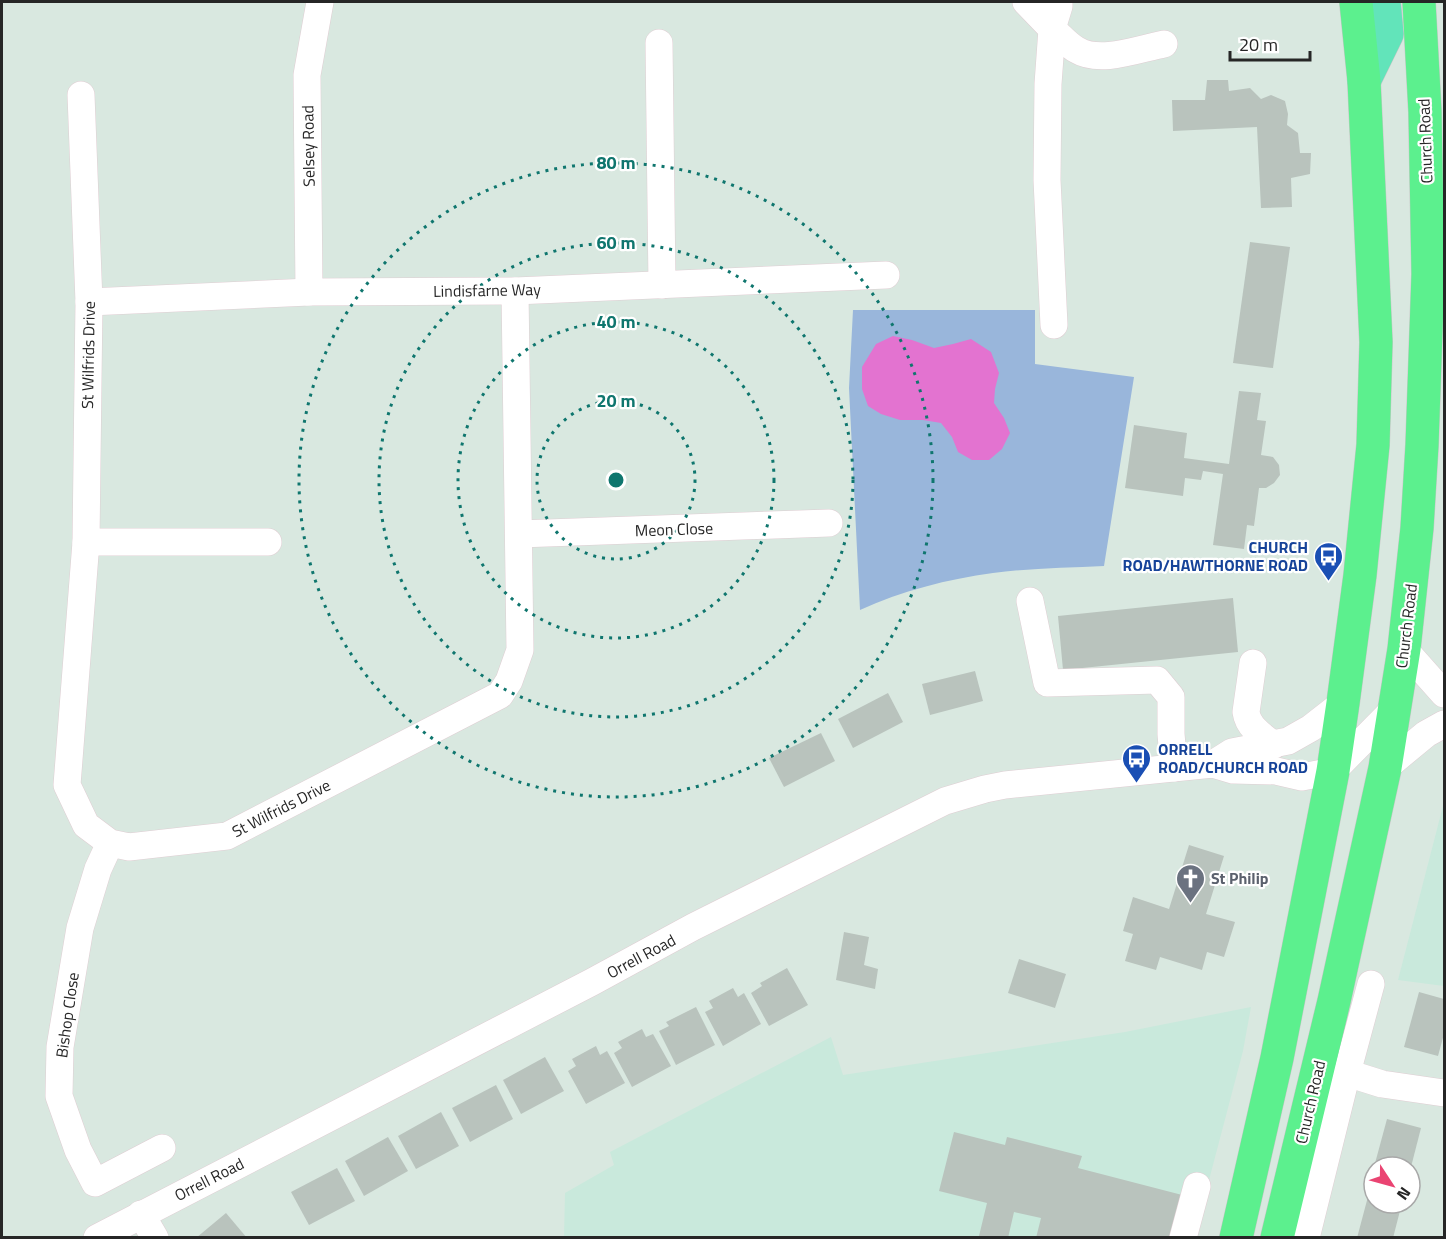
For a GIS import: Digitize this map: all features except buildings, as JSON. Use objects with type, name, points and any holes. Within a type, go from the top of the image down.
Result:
[{"type":"highway","points":[[1236,1238],[1277,1058],[1333,771],[1360,576],[1373,434],[1376,342],[1364,81],[1356,2]]},
{"type":"highway","name":"Church Road","points":[[1277,1238],[1334,1001],[1385,768],[1404,649],[1417,528],[1428,273],[1425,112],[1419,2]]},
{"type":"main road","points":[[1364,81],[1387,34],[1384,2]]},
{"type":"street","name":"Selsey Road","points":[[309,291],[307,75],[320,2]]},
{"type":"street","points":[[1026,2],[1052,29],[1075,49],[1088,56],[1106,57],[1164,44]]},
{"type":"street","points":[[1054,325],[1047,180],[1048,84],[1052,29],[1059,2]]},
{"type":"street","points":[[659,43],[662,285]]},
{"type":"street","name":"St Wilfrids Drive","points":[[81,95],[89,302],[86,542],[67,785],[86,825],[111,843],[129,847],[227,836],[500,695],[509,681],[520,650],[514,291]]},
{"type":"street","name":"Lindisfarne Way","points":[[89,302],[309,291],[514,291],[886,275]]},
{"type":"street","name":"Meon Close","points":[[519,534],[829,523]]},
{"type":"street","points":[[86,542],[268,542]]},
{"type":"street","points":[[1030,601],[1047,683],[1157,680],[1171,697],[1174,768]]},
{"type":"street","points":[[1404,649],[1444,694]]},
{"type":"street","points":[[1253,663],[1247,719],[1274,745]]},
{"type":"street","name":"Orrell Road","points":[[1213,764],[1232,752],[1288,741],[1343,703]]},
{"type":"street","points":[[1333,771],[1395,708]]},
{"type":"street","points":[[1385,768],[1426,734],[1444,724]]},
{"type":"street","name":"Orrell Road","points":[[97,1238],[592,982],[693,927],[945,801],[1005,785],[1213,764],[1233,770],[1276,771],[1302,777],[1333,771]]},
{"type":"street","name":"Bishop Close","points":[[111,843],[98,869],[80,928],[60,1047],[59,1096],[78,1150],[95,1183],[162,1148]]},
{"type":"street","name":"Church Road","points":[[1306,1238],[1371,984]]},
{"type":"street","points":[[1347,1073],[1382,1084],[1444,1093]]},
{"type":"street","points":[[1183,1238],[1197,1186]]},
{"type":"street","points":[[141,1214],[155,1238]]},
{"type":"shaded area","points":[[853,310],[1035,310],[1035,364],[1134,377],[1104,566],[1020,570],[942,582],[860,610],[849,388]]},
{"type":"shaded area","points":[[893,336],[934,348],[971,339],[991,352],[999,373],[994,403],[1010,433],[1002,449],[989,460],[972,460],[958,452],[952,437],[941,423],[900,420],[881,414],[868,406],[862,389],[862,367],[876,344]]},
{"type":"shaded area","points":[[1444,802],[1444,986],[1398,980]]},
{"type":"shaded area","points":[[1251,1007],[1243,1051],[1194,1237],[564,1238],[565,1193],[614,1165],[610,1152],[831,1037],[843,1075],[1125,1032]]},
{"type":"place","name":"CHURCH ROAD/HAWTHORNE ROAD","points":[[1329,582]]},
{"type":"place","name":"ORRELL ROAD/CHURCH ROAD","points":[[1137,784]]},
{"type":"place","name":"St Philip","points":[[1190,904]]}]
